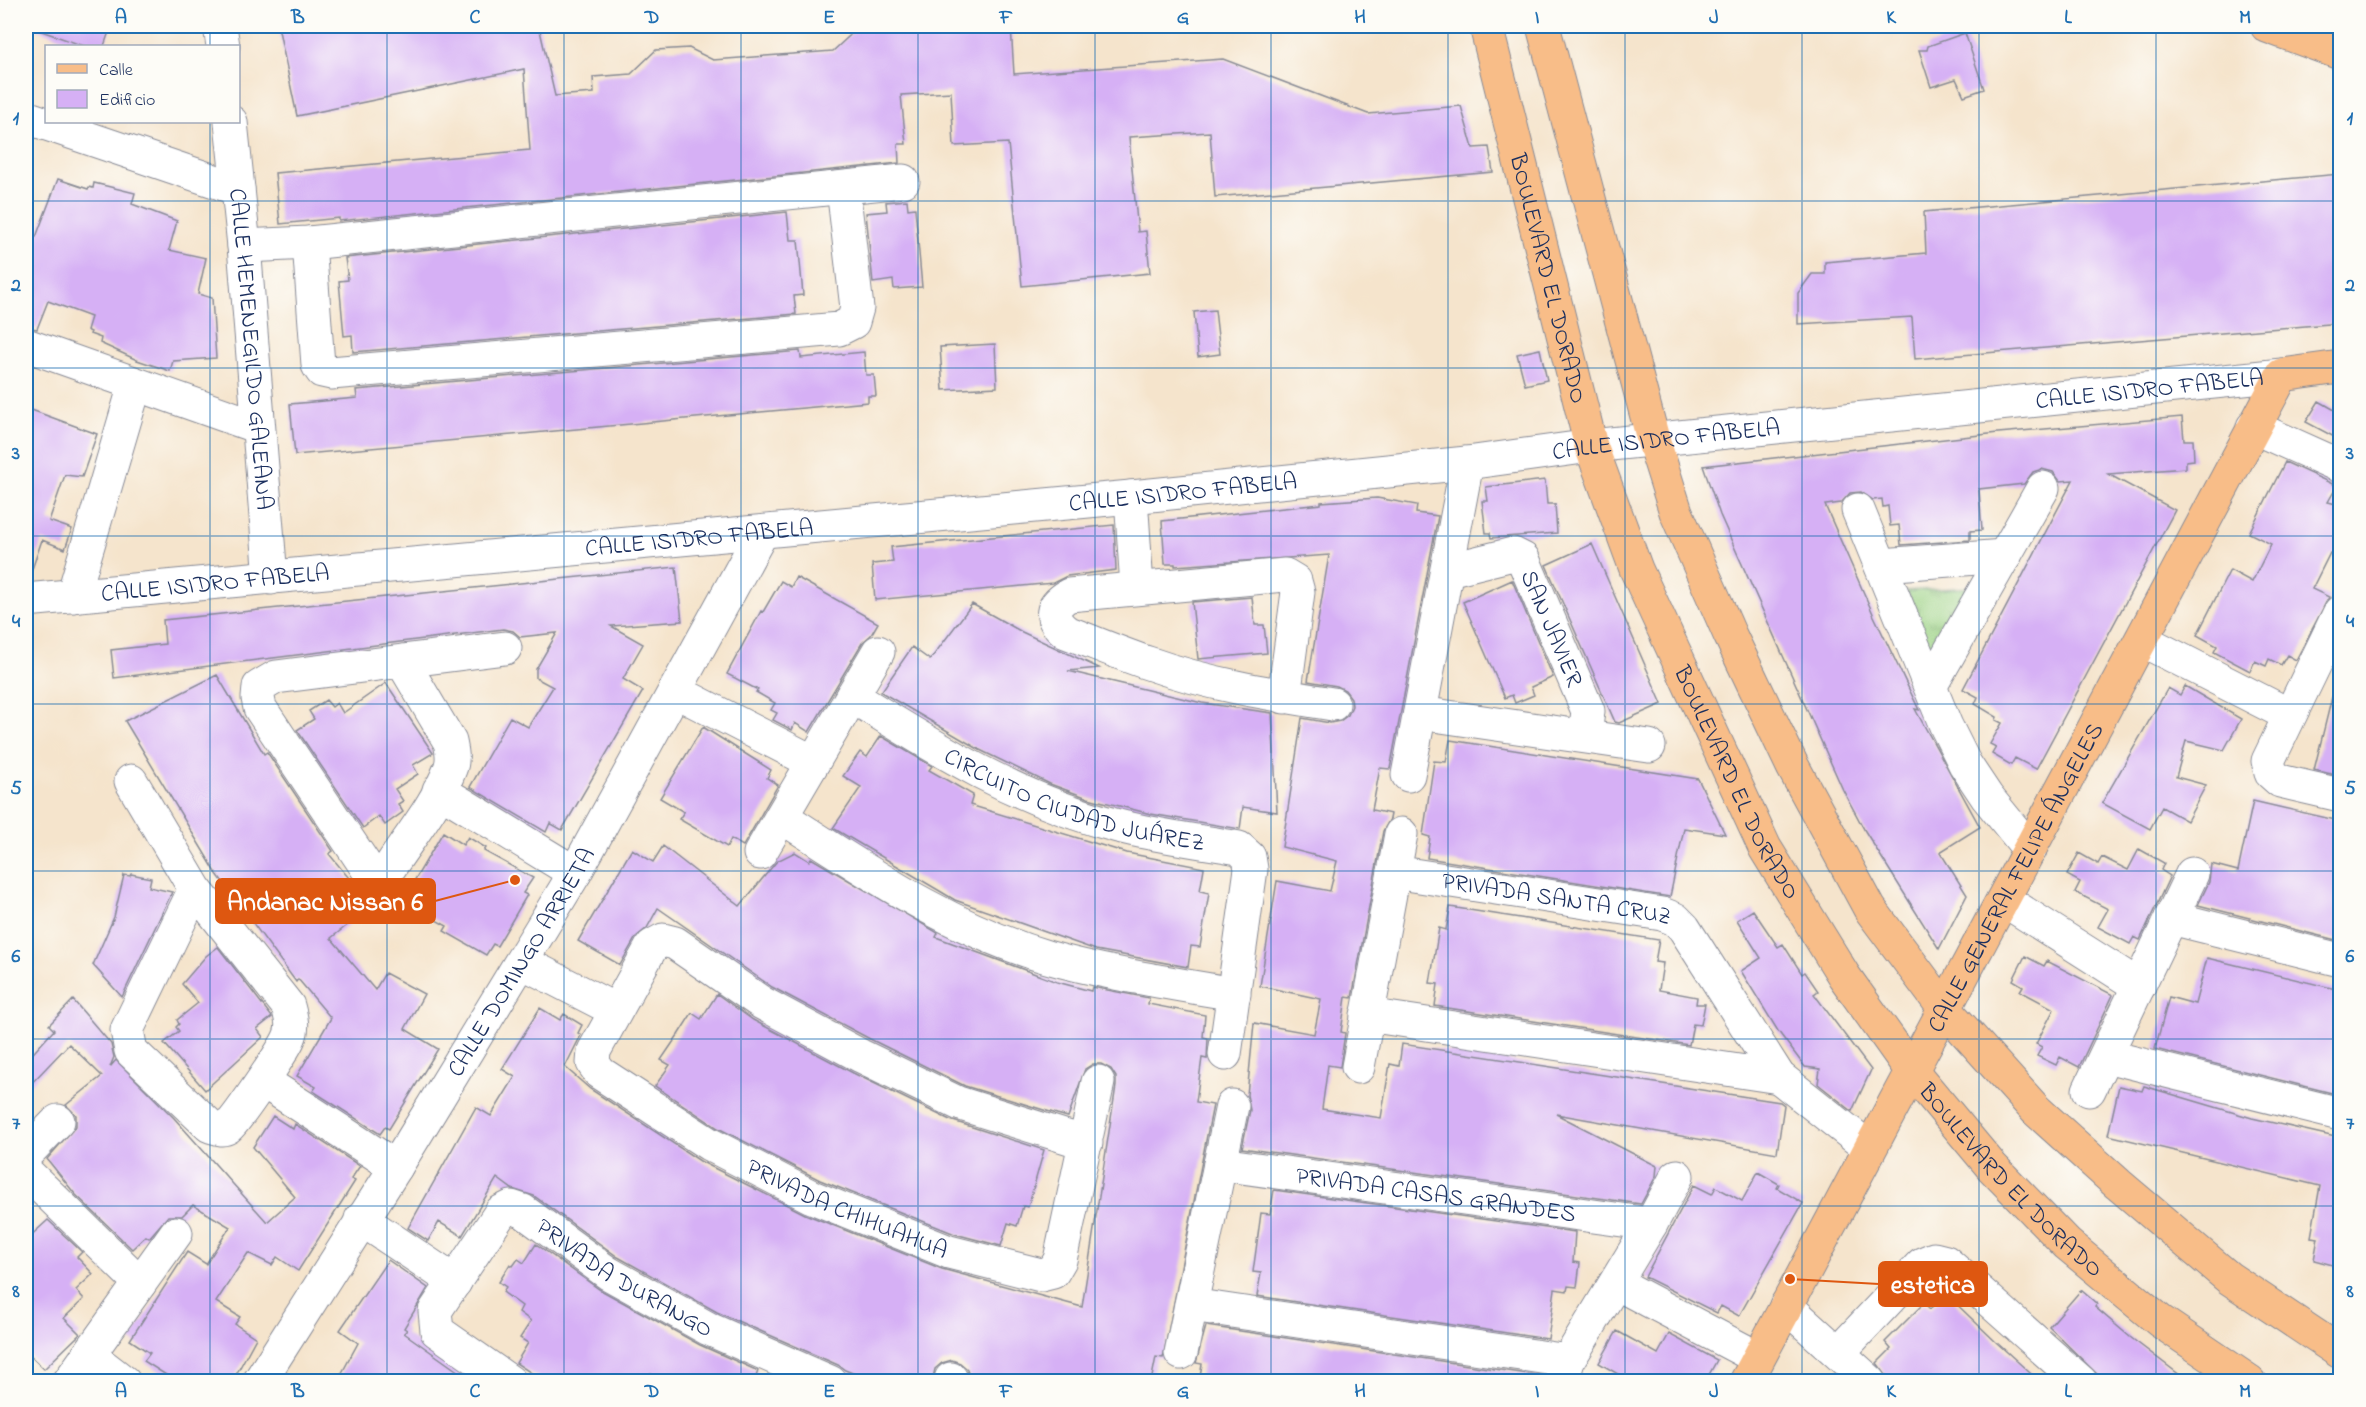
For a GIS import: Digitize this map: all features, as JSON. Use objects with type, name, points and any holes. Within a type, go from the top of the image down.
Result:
[{"type":"main road","name":"BOULEVARD EL DORADO","points":[[1486,26],[1591,446],[1636,569],[1765,848],[1844,976],[1911,1070],[1992,1167],[2067,1244],[2160,1322],[2250,1382]]},
{"type":"main road","points":[[1543,26],[1653,439],[1676,512],[1730,635],[1793,767],[1870,909],[1944,1008],[2036,1110],[2118,1184],[2229,1278],[2340,1353]]},
{"type":"main road","points":[[2267,26],[2340,53]]},
{"type":"main road","name":"CALLE ISIDRO FABELA","points":[[2282,375],[2340,367]]},
{"type":"main road","name":"CALLE GENERAL FELIPE ÁNGELES","points":[[1752,1370],[2282,375]]},
{"type":"street","points":[[220,26],[223,45]]},
{"type":"street","points":[[26,117],[238,189]]},
{"type":"street","name":"CALLE HEMENEGILDO GALEANA","points":[[231,123],[244,246],[272,578]]},
{"type":"street","points":[[244,246],[309,243],[903,181]]},
{"type":"street","points":[[309,243],[318,364],[322,371],[331,373],[839,329],[853,322],[857,308],[843,188]]},
{"type":"street","points":[[26,345],[258,427]]},
{"type":"street","name":"CALLE ISIDRO FABELA","points":[[26,600],[1131,497],[1467,463],[1653,439],[2282,375]]},
{"type":"street","points":[[73,596],[135,385]]},
{"type":"street","points":[[2253,427],[2340,466]]},
{"type":"street","points":[[1408,775],[1467,463]]},
{"type":"street","points":[[1931,685],[2043,488]]},
{"type":"street","points":[[1131,497],[1137,587]]},
{"type":"street","points":[[1857,510],[1946,726],[1965,764],[1987,797],[2030,850]]},
{"type":"street","name":"CALLE DOMINGO ARRIETA","points":[[259,1382],[396,1167],[575,873],[762,532]]},
{"type":"street","name":"SAN JAVIER","points":[[1448,570],[1513,554],[1523,559],[1588,711],[1585,736]]},
{"type":"street","points":[[1881,565],[2005,556]]},
{"type":"street","points":[[1284,697],[1298,592],[1295,581],[1285,575],[1069,595],[1057,602],[1053,613],[1057,624],[1066,632],[1149,664],[1208,681],[1284,697],[1333,704]]},
{"type":"street","points":[[2337,630],[2289,715],[2268,761],[2271,773],[2280,781],[2340,795]]},
{"type":"street","points":[[2142,640],[2289,715]]},
{"type":"street","points":[[402,662],[450,742],[453,756],[439,790],[386,873],[379,877],[371,874],[260,708],[258,698],[260,687],[276,677],[505,648]]},
{"type":"street","points":[[760,853],[878,652]]},
{"type":"street","points":[[675,691],[813,762]]},
{"type":"street","name":"CIRCUITO CIUDAD JUÁREZ","points":[[852,696],[953,759],[1034,798],[1117,826],[1239,848],[1249,857],[1251,869],[1225,1054]]},
{"type":"street","points":[[1420,713],[1649,746]]},
{"type":"street","points":[[131,781],[195,889],[288,1006],[292,1022],[290,1037],[229,1126],[220,1130],[210,1126],[202,1119],[131,1052],[127,1042],[127,1030],[195,889]]},
{"type":"street","points":[[439,790],[575,873]]},
{"type":"street","points":[[782,817],[884,882],[975,929],[1046,957],[1133,976],[1234,993]]},
{"type":"street","points":[[1358,1066],[1401,834]]},
{"type":"street","name":"PRIVADA SANTA CRUZ","points":[[1394,872],[1662,914],[1675,919],[1684,928],[1779,1077],[1869,1148]]},
{"type":"street","points":[[2090,1090],[2192,874]]},
{"type":"street","points":[[2004,900],[2139,986]]},
{"type":"street","points":[[2171,918],[2340,960]]},
{"type":"street","name":"PRIVADA CHIHUAHUA","points":[[1086,1143],[958,1102],[861,1056],[762,1003],[675,943],[663,940],[652,946],[594,1051],[593,1063],[600,1073],[709,1144],[812,1197],[949,1252],[1041,1275],[1053,1272],[1060,1260],[1086,1143],[1098,1082]]},
{"type":"street","points":[[522,962],[615,1010]]},
{"type":"street","name":"PRIVADA SANTA CRUZ","points":[[1367,1014],[1779,1077]]},
{"type":"street","points":[[2106,1056],[2340,1114]]},
{"type":"street","points":[[262,1081],[396,1167]]},
{"type":"street","points":[[1181,1353],[1232,1106]]},
{"type":"street","points":[[26,1154],[58,1121]]},
{"type":"street","name":"PRIVADA CASAS GRANDES","points":[[1220,1164],[1651,1224]]},
{"type":"street","points":[[26,1172],[140,1283]]},
{"type":"street","points":[[1191,1305],[1565,1371],[1677,1176]]},
{"type":"street","name":"PRIVADA DURANGO","points":[[510,1382],[437,1331],[435,1311],[501,1212],[511,1207],[523,1211],[618,1279],[709,1329],[830,1382]]},
{"type":"street","points":[[362,1219],[455,1282]]},
{"type":"street","points":[[69,1382],[176,1233]]},
{"type":"street","points":[[1839,1352],[1922,1264],[1934,1259],[1946,1262],[2081,1382]]},
{"type":"street","points":[[1616,1283],[1752,1370]]},
{"type":"street","points":[[1786,1306],[1870,1382]]},
{"type":"street","points":[[89,1355],[124,1382]]},
{"type":"green space","points":[[1977,587],[1932,658],[1907,591]]},
{"type":"building","points":[[34,26],[111,26],[104,45],[81,45],[33,28]]},
{"type":"building","points":[[278,26],[539,26],[555,96],[594,93],[593,77],[631,74],[656,50],[689,48],[713,60],[833,51],[860,26],[1011,26],[1014,74],[1223,59],[1368,114],[1461,106],[1473,148],[1489,147],[1493,172],[1215,197],[1210,132],[1129,137],[1138,232],[1146,231],[1150,273],[1022,286],[1008,143],[954,146],[951,92],[901,95],[906,144],[898,144],[899,163],[339,221],[339,218],[280,224],[275,173],[530,150],[524,69],[297,116]]},
{"type":"building","points":[[1965,33],[1984,89],[1964,96],[1956,79],[1931,87],[1919,50],[1927,50],[1928,46]]},
{"type":"building","points":[[2340,174],[2340,323],[1915,359],[1912,317],[1798,324],[1798,293],[1812,274],[1825,274],[1825,262],[1926,253],[1924,212]]},
{"type":"building","points":[[58,179],[88,189],[93,188],[94,183],[135,193],[132,204],[177,221],[169,250],[206,258],[198,294],[212,298],[216,358],[173,361],[170,371],[137,360],[100,343],[101,338],[90,334],[91,332],[87,330],[91,317],[48,301],[37,329],[26,327],[26,233],[36,237]]},
{"type":"building","points":[[907,200],[908,209],[915,208],[922,287],[894,289],[893,280],[873,283],[866,213],[887,211],[886,202]]},
{"type":"building","points":[[787,212],[790,240],[798,240],[803,295],[794,296],[796,314],[353,352],[352,335],[344,336],[339,281],[348,280],[345,258]]},
{"type":"building","points":[[1215,310],[1220,354],[1198,357],[1194,312]]},
{"type":"building","points":[[995,344],[997,387],[943,390],[940,347]]},
{"type":"building","points":[[1540,349],[1547,380],[1525,385],[1517,354]]},
{"type":"building","points":[[800,351],[801,358],[864,352],[866,375],[874,375],[876,396],[868,396],[868,402],[295,455],[290,404],[357,398],[356,390]]},
{"type":"building","points":[[2319,401],[2340,413],[2340,440],[2306,422]]},
{"type":"building","points":[[26,408],[97,434],[82,477],[65,475],[49,521],[72,529],[65,549],[42,540],[29,578],[26,577]]},
{"type":"building","points":[[2182,417],[2184,440],[2193,440],[2194,460],[2186,461],[2186,468],[2108,474],[2175,510],[2036,769],[2015,758],[2011,765],[1992,754],[1996,747],[1990,744],[2002,723],[1996,720],[1997,717],[1975,704],[1978,697],[1963,689],[2073,480],[2060,481],[2053,472],[2042,469],[2033,472],[2024,484],[1979,489],[1982,530],[1970,531],[1970,540],[1901,545],[1899,525],[1890,526],[1888,506],[1883,507],[1882,499],[1873,500],[1861,492],[1850,493],[1841,503],[1825,505],[1919,710],[1915,709],[1980,827],[1940,852],[1967,895],[1939,949],[1865,831],[1843,790],[1720,515],[1703,466],[1998,433]]},
{"type":"building","points":[[2285,462],[2337,486],[2328,502],[2340,505],[2340,556],[2330,553],[2312,589],[2329,597],[2296,660],[2287,655],[2281,665],[2269,659],[2266,666],[2255,661],[2250,671],[2214,652],[2217,646],[2197,635],[2230,570],[2252,582],[2271,544],[2249,533]]},
{"type":"building","points":[[1545,480],[1547,504],[1555,504],[1557,533],[1491,538],[1490,533],[1486,533],[1482,501],[1488,501],[1486,487]]},
{"type":"building","points":[[1377,498],[1417,505],[1416,513],[1438,516],[1390,769],[1380,768],[1372,810],[1391,814],[1383,831],[1352,998],[1346,997],[1341,1032],[1345,1033],[1340,1067],[1328,1065],[1322,1109],[1381,1118],[1390,1064],[1399,1066],[1402,1044],[1780,1102],[1784,1105],[1777,1153],[1556,1114],[1657,1166],[1656,1176],[1641,1204],[1242,1148],[1250,1110],[1247,1095],[1254,1023],[1314,1034],[1321,999],[1260,986],[1277,881],[1330,891],[1337,861],[1282,847],[1302,718],[1330,723],[1340,721],[1348,715],[1352,706],[1351,698],[1345,690],[1337,686],[1308,681],[1329,555],[1175,566],[1175,564],[1165,564],[1162,521],[1321,504],[1321,502]]},
{"type":"building","points":[[1114,525],[1116,570],[1067,576],[1053,583],[875,600],[872,564],[893,562],[891,547]]},
{"type":"building","points":[[1592,544],[1662,704],[1619,723],[1615,722],[1546,565]]},
{"type":"building","points":[[676,567],[682,621],[611,626],[643,644],[623,679],[643,691],[562,830],[550,823],[546,832],[470,787],[510,717],[528,727],[553,687],[536,678],[536,669],[557,633],[520,637],[513,631],[503,629],[114,678],[111,650],[165,644],[163,620]]},
{"type":"building","points":[[796,577],[878,623],[871,635],[862,643],[809,732],[795,723],[792,730],[773,720],[777,713],[771,710],[775,703],[756,692],[758,690],[727,674],[761,611],[763,612],[781,581],[791,587]]},
{"type":"building","points":[[1512,580],[1553,677],[1531,687],[1534,695],[1515,703],[1512,695],[1505,698],[1463,602]]},
{"type":"building","points":[[1252,597],[1255,625],[1264,625],[1267,653],[1198,659],[1192,602]]},
{"type":"building","points":[[972,604],[1022,632],[1099,668],[1068,671],[1202,703],[1272,713],[1277,812],[1243,807],[1240,829],[1151,814],[1088,798],[1050,784],[980,750],[881,692],[912,647],[930,660]]},
{"type":"building","points":[[217,675],[264,754],[267,752],[333,851],[329,854],[372,906],[331,938],[375,990],[385,973],[424,994],[405,1029],[438,1049],[389,1129],[385,1127],[380,1134],[313,1091],[316,1087],[297,1076],[331,1018],[298,979],[296,982],[217,874],[125,721]]},
{"type":"building","points":[[386,683],[433,753],[413,765],[418,774],[395,789],[403,801],[398,804],[403,812],[385,825],[379,816],[363,828],[297,730],[314,719],[309,711],[326,700],[332,707],[337,703],[343,713]]},
{"type":"building","points":[[2185,686],[2241,719],[2224,750],[2186,741],[2176,777],[2206,785],[2187,821],[2162,807],[2150,829],[2102,803],[2168,688],[2180,695]]},
{"type":"building","points":[[2332,697],[2340,698],[2340,776],[2314,770]]},
{"type":"building","points":[[703,727],[771,770],[767,778],[778,785],[743,846],[731,839],[727,847],[679,819],[684,812],[660,798]]},
{"type":"building","points":[[881,736],[932,766],[929,770],[973,795],[970,805],[1127,853],[1204,868],[1200,891],[1209,893],[1200,947],[1191,946],[1188,967],[1096,950],[955,900],[833,828],[861,787],[843,776],[860,752],[867,757]]},
{"type":"building","points":[[1450,740],[1698,779],[1725,834],[1684,828],[1670,897],[1427,858],[1430,837],[1423,835],[1434,761],[1446,762]]},
{"type":"building","points":[[2253,801],[2340,821],[2340,941],[2198,905],[2209,882],[2211,864],[2238,871]]},
{"type":"building","points":[[443,832],[463,845],[468,837],[486,848],[484,851],[533,878],[523,893],[527,895],[497,946],[493,944],[486,955],[444,931],[447,926],[423,913],[428,905],[407,893]]},
{"type":"building","points":[[663,846],[740,906],[777,861],[795,852],[809,861],[811,858],[938,933],[936,937],[1057,982],[1091,991],[1092,987],[1149,998],[1148,1004],[1205,1015],[1203,1037],[1208,1038],[1207,1059],[1202,1058],[1196,1102],[1213,1105],[1163,1358],[1156,1357],[1151,1382],[970,1382],[967,1369],[952,1360],[942,1363],[935,1369],[932,1382],[875,1382],[717,1312],[618,1257],[534,1196],[512,1189],[497,1178],[462,1236],[439,1222],[428,1241],[408,1228],[476,1107],[491,1116],[515,1077],[502,1069],[540,1008],[560,1020],[564,1014],[582,1025],[578,1033],[581,1035],[565,1067],[590,1089],[700,1161],[805,1214],[942,1269],[1082,1307],[1116,1086],[1116,1077],[1111,1069],[1101,1064],[1093,1064],[1085,1069],[1068,1117],[965,1086],[870,1039],[772,987],[658,908],[647,928],[636,937],[620,965],[578,941],[632,849],[653,862]]},
{"type":"building","points":[[2139,849],[2164,863],[2161,870],[2170,876],[2140,940],[2134,937],[2130,944],[2098,927],[2108,909],[2075,892],[2080,882],[2067,875],[2079,853],[2098,864],[2102,857],[2128,870]]},
{"type":"building","points":[[131,874],[151,878],[149,887],[172,892],[122,997],[93,965],[114,917],[124,875],[130,876]]},
{"type":"building","points":[[1450,907],[1659,940],[1655,962],[1663,963],[1659,990],[1697,997],[1696,1004],[1705,1004],[1701,1025],[1693,1024],[1689,1045],[1435,1006],[1438,984],[1430,983],[1439,928],[1446,930]]},
{"type":"building","points":[[1753,910],[1778,947],[1783,944],[1802,974],[1805,972],[1818,991],[1814,994],[1871,1070],[1852,1111],[1818,1084],[1820,1069],[1805,1067],[1778,1031],[1741,971],[1761,958],[1737,920]]},
{"type":"building","points":[[218,947],[272,1017],[257,1029],[263,1037],[205,1090],[164,1043],[179,1031],[176,1027],[179,1024],[177,1020],[198,1003],[182,984],[206,956]]},
{"type":"building","points":[[2025,956],[2044,966],[2047,961],[2113,995],[2079,1067],[2060,1057],[2056,1065],[2037,1056],[2042,1047],[2036,1044],[2054,1009],[2020,991],[2023,986],[2013,980]]},
{"type":"building","points":[[2207,958],[2340,990],[2340,1095],[2155,1049],[2169,997],[2195,1004]]},
{"type":"building","points":[[717,994],[753,1020],[853,1073],[950,1120],[1044,1150],[1028,1207],[1023,1206],[1017,1226],[1008,1223],[1001,1246],[955,1234],[820,1180],[718,1128],[655,1086],[670,1065],[661,1060],[692,1013],[701,1019]]},
{"type":"building","points":[[73,1000],[111,1044],[114,1057],[110,1067],[116,1060],[174,1118],[267,1222],[295,1197],[253,1147],[273,1116],[293,1129],[295,1124],[360,1166],[351,1179],[355,1181],[298,1271],[277,1257],[272,1265],[248,1253],[216,1302],[240,1317],[235,1324],[256,1338],[232,1382],[177,1382],[144,1361],[150,1353],[130,1340],[187,1252],[206,1264],[230,1227],[193,1205],[182,1216],[168,1216],[149,1238],[146,1236],[132,1249],[75,1194],[47,1159],[76,1126],[76,1115],[66,1105],[102,1076],[69,1044],[26,1089],[26,1061],[54,1030],[49,1025]]},
{"type":"building","points":[[2119,1086],[2142,1091],[2144,1086],[2252,1118],[2340,1138],[2340,1267],[2314,1260],[2318,1238],[2311,1237],[2320,1186],[2108,1135]]},
{"type":"building","points":[[1758,1172],[1779,1184],[1777,1188],[1803,1203],[1739,1316],[1721,1306],[1717,1313],[1645,1277],[1694,1185],[1712,1194],[1716,1187],[1742,1201]]},
{"type":"building","points":[[1274,1190],[1575,1232],[1573,1262],[1580,1263],[1577,1287],[1568,1286],[1567,1291],[1555,1289],[1548,1339],[1257,1296],[1261,1273],[1253,1272],[1261,1213],[1270,1214]]},
{"type":"building","points":[[48,1220],[82,1252],[77,1257],[93,1274],[76,1290],[84,1299],[64,1318],[80,1334],[44,1369],[26,1352],[26,1240]]},
{"type":"building","points":[[536,1244],[599,1289],[700,1345],[758,1371],[754,1382],[664,1382],[651,1374],[647,1382],[545,1382],[516,1363],[528,1343],[520,1338],[531,1321],[519,1312],[522,1306],[503,1292],[506,1287],[499,1282],[510,1264],[513,1266],[518,1259],[524,1263]]},
{"type":"building","points":[[388,1260],[428,1288],[404,1328],[407,1330],[404,1333],[473,1382],[337,1382],[358,1343],[340,1330]]},
{"type":"building","points":[[2081,1290],[2097,1304],[2095,1307],[2130,1337],[2189,1382],[2106,1382],[2049,1327]]},
{"type":"building","points":[[1945,1293],[2040,1382],[1891,1382],[1877,1363],[1891,1349],[1885,1342],[1924,1303],[1930,1309]]},
{"type":"building","points":[[1206,1326],[1542,1376],[1542,1382],[1233,1382],[1200,1377],[1202,1364],[1196,1363]]},
{"type":"building","points":[[1617,1331],[1658,1354],[1669,1334],[1717,1360],[1705,1382],[1614,1382],[1618,1374],[1599,1363]]},
{"type":"place","name":"Andanac Nissan 6","points":[[515,880]]},
{"type":"place","name":"estetica","points":[[1790,1279]]}]
